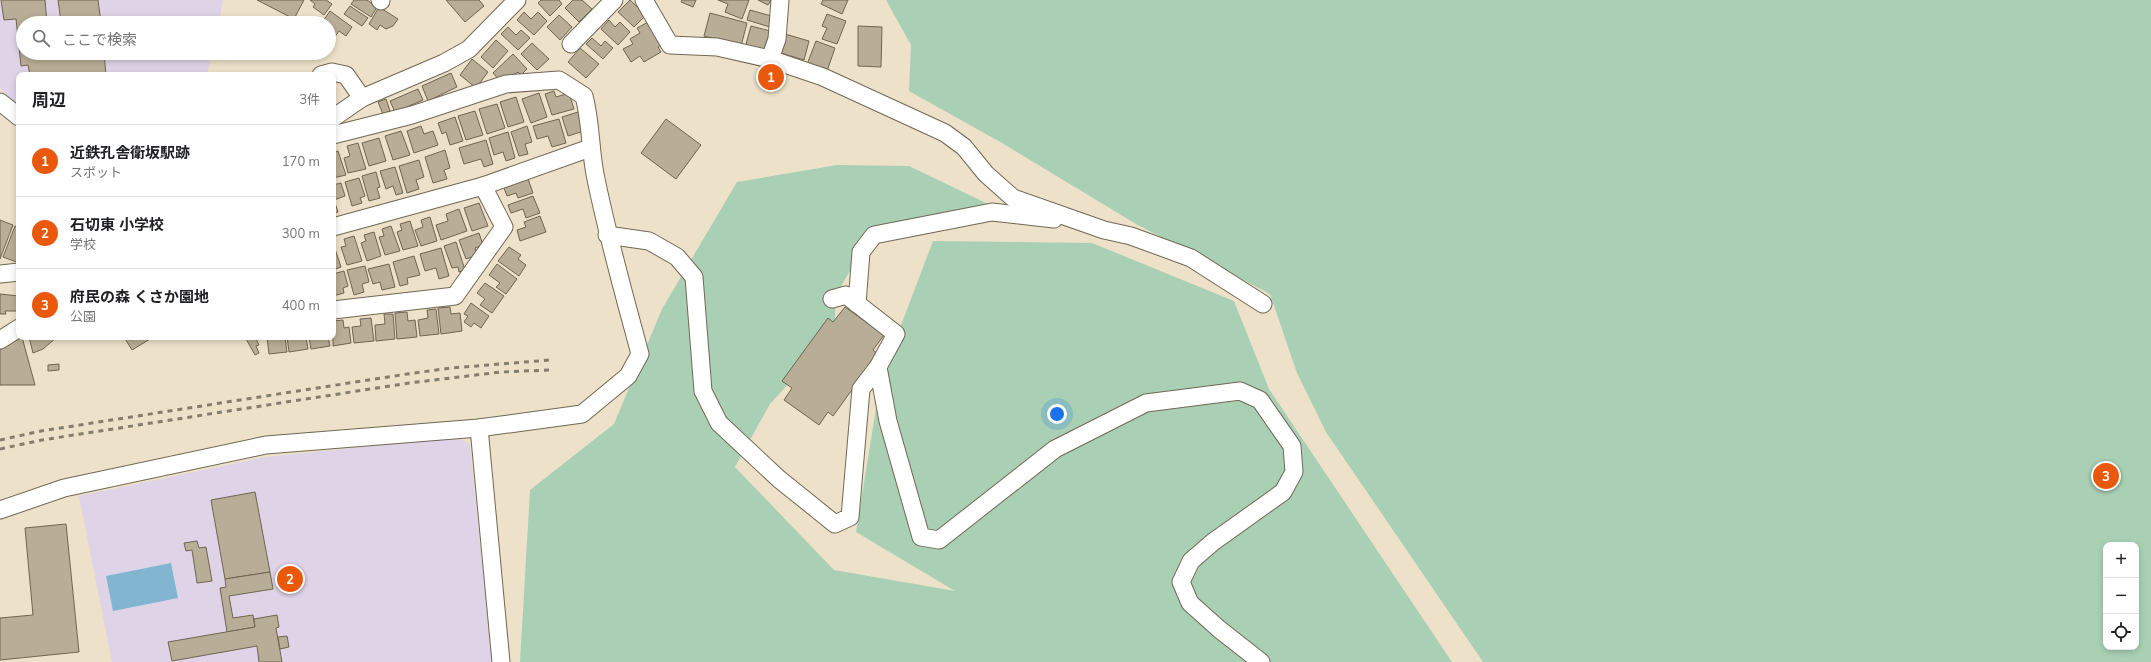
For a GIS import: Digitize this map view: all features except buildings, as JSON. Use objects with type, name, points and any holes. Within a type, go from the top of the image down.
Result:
[{"type":"street","points":[[336,116],[362,98],[444,63],[469,49],[518,0]]},
{"type":"street","points":[[571,44],[614,0]]},
{"type":"street","points":[[644,0],[670,45],[717,47],[770,59],[823,77],[945,133],[964,147],[986,174],[1013,198],[1104,230]]},
{"type":"street","points":[[770,59],[777,39],[780,0]]},
{"type":"street","points":[[336,73],[346,75],[362,98]]},
{"type":"street","points":[[0,510],[64,488],[266,444],[480,428],[582,414],[628,376],[640,354],[607,236],[590,148],[590,118],[584,96],[559,80],[506,84],[412,115],[336,134]]},
{"type":"street","points":[[0,102],[16,115]]},
{"type":"street","points":[[336,226],[483,186],[590,148]]},
{"type":"street","points":[[336,310],[455,296],[504,227],[483,186]]},
{"type":"street","points":[[857,304],[861,252],[874,235],[992,212],[1064,221],[1131,236],[1192,258],[1263,304]]},
{"type":"street","points":[[607,236],[649,241],[677,257],[694,277],[703,391],[719,423],[778,479],[835,524],[850,516],[861,389],[878,366],[896,334],[846,295],[832,299]]},
{"type":"street","points":[[0,274],[16,272]]},
{"type":"street","points":[[0,340],[16,330]]},
{"type":"street","points":[[878,366],[888,422],[921,537],[939,540],[1054,450],[1146,403],[1240,391],[1260,400],[1292,446],[1294,472],[1283,492],[1213,542],[1191,561],[1181,582],[1190,603],[1219,629],[1261,662]]},
{"type":"street","points":[[480,428],[501,662]]},
{"type":"shaded area","points":[[0,0],[223,0],[220,16],[16,16],[16,60],[210,60],[208,72],[16,72],[16,103],[4,95],[0,87]]},
{"type":"shaded area","points":[[458,437],[470,445],[492,662],[112,662],[79,496],[266,457]]},
{"type":"green space","points":[[886,0],[2151,0],[2151,662],[1483,662],[1326,432],[1297,373],[1270,294],[1136,224],[1002,143],[909,91],[911,45]]},
{"type":"green space","points":[[837,165],[909,166],[988,204],[971,215],[864,247],[836,295],[834,334],[770,404],[735,467],[834,570],[955,591],[856,532],[881,378],[933,241],[1092,243],[1234,301],[1269,389],[1452,662],[520,662],[530,490],[614,424],[662,309],[737,182]]},
{"type":"water","points":[[171,563],[178,598],[113,611],[106,576]]},
{"type":"railway","points":[[0,440],[41,431],[407,374],[451,368],[550,360]]},
{"type":"railway","points":[[0,449],[42,440],[409,383],[501,372],[549,370]]},
{"type":"place","name":"近鉄孔舎衛坂駅跡","points":[[771,77]]},
{"type":"place","name":"府民の森 くさか園地","points":[[2106,476]]},
{"type":"place","name":"石切東 小学校","points":[[290,579]]}]
